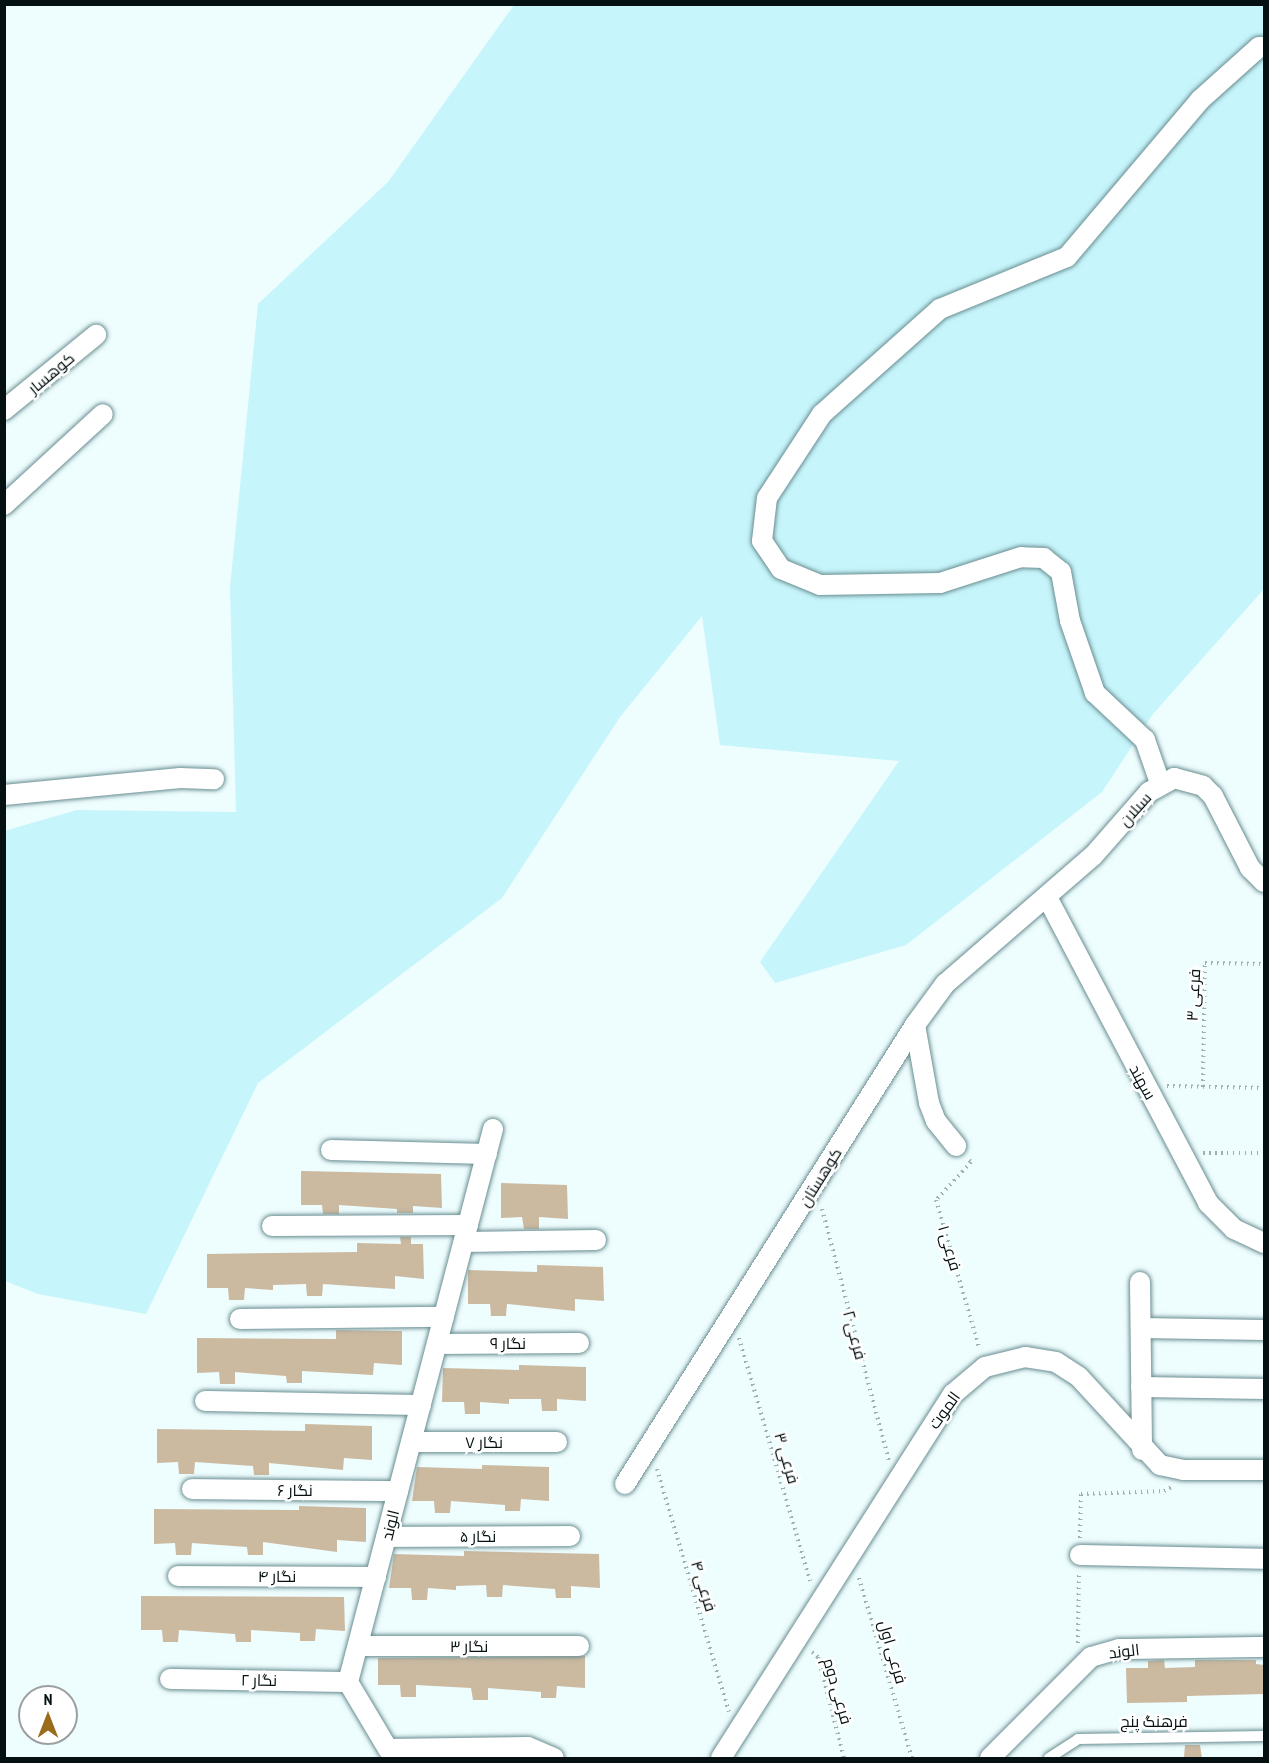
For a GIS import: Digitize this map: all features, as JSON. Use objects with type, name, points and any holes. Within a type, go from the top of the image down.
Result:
[{"type":"street","points":[[1160,783],[1145,740],[1095,693],[1070,621],[1061,572],[1044,558],[1021,557],[940,583],[820,585],[781,569],[762,541],[767,498],[822,414],[940,309],[1067,257],[1200,100],[1259,47],[1264,47]]},
{"type":"street","name":"کوهسار","points":[[4,410],[96,335]]},
{"type":"street","points":[[4,505],[103,414]]},
{"type":"street","points":[[4,795],[180,778],[214,779]]},
{"type":"street","name":"سبلان","points":[[1048,899],[1160,783],[1174,778],[1203,786],[1213,796],[1250,868],[1264,882]]},
{"type":"street","name":"کوهستان","points":[[625,1484],[733,1317],[915,1025],[945,984],[1048,899]]},
{"type":"street","name":"سهند","points":[[1048,899],[1208,1203],[1234,1229],[1264,1243]]},
{"type":"street","points":[[915,1025],[929,1103],[936,1121],[956,1146]]},
{"type":"street","name":"الوند","points":[[348,1682],[494,1129]]},
{"type":"street","points":[[331,1150],[487,1154]]},
{"type":"street","points":[[272,1226],[596,1240]]},
{"type":"street","points":[[1140,1282],[1142,1450]]},
{"type":"street","points":[[240,1319],[444,1317]]},
{"type":"street","points":[[1141,1328],[1264,1330]]},
{"type":"street","name":"نگار ۹","points":[[437,1344],[579,1342]]},
{"type":"street","name":"الموت","points":[[721,1758],[953,1394],[985,1367],[1025,1357],[1056,1362],[1079,1377],[1142,1450],[1160,1465],[1184,1470],[1264,1470]]},
{"type":"street","points":[[1142,1388],[1264,1389]]},
{"type":"street","points":[[205,1401],[421,1405]]},
{"type":"street","name":"نگار ۷","points":[[411,1442],[557,1442]]},
{"type":"street","name":"نگار ۶","points":[[192,1489],[398,1491]]},
{"type":"street","name":"نگار ۵","points":[[386,1537],[570,1536]]},
{"type":"street","points":[[1080,1555],[1264,1559]]},
{"type":"street","name":"نگار ۴","points":[[178,1576],[376,1577]]},
{"type":"street","name":"نگار ۳","points":[[358,1646],[579,1646]]},
{"type":"street","name":"الوند","points":[[990,1758],[1091,1657],[1119,1649],[1264,1647]]},
{"type":"street","name":"نگار ۲","points":[[170,1679],[348,1682]]},
{"type":"street","points":[[348,1682],[388,1749],[528,1747],[554,1758]]},
{"type":"lane","name":"فرهنگ پنج","points":[[1049,1758],[1078,1739],[1109,1736],[1264,1736]]},
{"type":"path","name":"فرعی ۳","points":[[1203,1087],[1205,963],[1264,964]]},
{"type":"path","points":[[1145,1086],[1264,1088]]},
{"type":"path","name":"فرعی ۱","points":[[956,1146],[971,1162],[936,1200],[985,1367]]},
{"type":"path","points":[[1181,1153],[1264,1153]]},
{"type":"path","name":"فرعی ۲","points":[[815,1185],[895,1484]]},
{"type":"path","name":"فرعی ۳","points":[[733,1317],[817,1605]]},
{"type":"path","name":"فرعی ۴","points":[[650,1445],[735,1733]]},
{"type":"path","name":"فرعی اول","points":[[851,1551],[912,1758]]},
{"type":"path","name":"فرعی دوم","points":[[796,1638],[818,1657],[844,1758]]},
{"type":"shaded area","points":[[514,5],[1264,5],[1264,589],[1153,714],[1102,792],[906,945],[775,983],[760,962],[899,761],[720,745],[702,616],[620,717],[502,898],[258,1083],[146,1314],[38,1294],[5,1281],[4,831],[77,810],[236,812],[230,588],[258,304],[388,182]]},
{"type":"building","points":[[301,1171],[441,1174],[442,1208],[413,1206],[413,1213],[397,1213],[397,1209],[339,1205],[339,1214],[323,1214],[322,1205],[301,1205]]},
{"type":"building","points":[[501,1183],[567,1185],[568,1219],[539,1217],[539,1229],[524,1229],[522,1217],[501,1218]]},
{"type":"building","points":[[400,1237],[411,1237],[411,1244],[423,1244],[424,1279],[395,1276],[395,1289],[323,1284],[322,1296],[307,1296],[306,1284],[273,1285],[273,1290],[245,1288],[244,1300],[229,1300],[228,1288],[207,1288],[207,1254],[357,1252],[357,1243],[401,1244]]},
{"type":"building","points":[[537,1265],[603,1267],[604,1301],[575,1299],[575,1311],[507,1304],[506,1316],[491,1316],[490,1304],[468,1304],[468,1270],[537,1272]]},
{"type":"building","points":[[336,1330],[402,1331],[402,1365],[374,1363],[373,1375],[302,1371],[302,1383],[287,1383],[286,1376],[235,1372],[235,1384],[220,1384],[219,1372],[197,1373],[197,1338],[336,1339]]},
{"type":"building","points":[[519,1365],[586,1367],[586,1401],[557,1399],[557,1411],[542,1411],[541,1399],[509,1399],[509,1404],[480,1402],[480,1414],[465,1414],[464,1402],[442,1402],[443,1368],[519,1370]]},
{"type":"building","points":[[305,1424],[372,1426],[372,1460],[344,1458],[343,1470],[269,1463],[269,1475],[254,1475],[253,1466],[195,1462],[194,1474],[179,1474],[178,1462],[157,1463],[157,1429],[305,1431]]},
{"type":"building","points":[[482,1465],[549,1467],[549,1501],[521,1499],[520,1511],[505,1511],[505,1505],[451,1501],[450,1513],[435,1513],[434,1501],[412,1501],[417,1467],[482,1469]]},
{"type":"building","points":[[299,1506],[366,1508],[366,1542],[337,1540],[337,1552],[263,1542],[263,1555],[248,1555],[247,1547],[192,1543],[191,1555],[176,1555],[175,1543],[154,1544],[154,1509],[299,1510]]},
{"type":"building","points":[[464,1551],[599,1554],[600,1588],[571,1586],[571,1598],[556,1598],[555,1589],[503,1585],[502,1597],[487,1597],[486,1585],[456,1586],[456,1590],[428,1588],[427,1600],[412,1600],[411,1588],[389,1588],[394,1554],[464,1556]]},
{"type":"building","points":[[141,1596],[344,1597],[345,1631],[316,1629],[315,1641],[300,1641],[300,1633],[251,1630],[251,1642],[236,1642],[235,1634],[179,1630],[178,1642],[163,1642],[162,1630],[141,1630]]},
{"type":"building","points":[[585,1656],[585,1688],[557,1686],[556,1698],[541,1698],[541,1692],[488,1688],[488,1700],[473,1700],[471,1688],[416,1685],[416,1697],[401,1697],[400,1685],[378,1685],[378,1658]]},
{"type":"building","points":[[1164,1660],[1165,1668],[1195,1667],[1195,1660],[1256,1660],[1256,1664],[1264,1665],[1264,1694],[1187,1696],[1187,1702],[1127,1703],[1126,1668],[1148,1668],[1148,1661]]},
{"type":"building","points":[[1185,1745],[1200,1745],[1202,1758],[1184,1758]]}]
